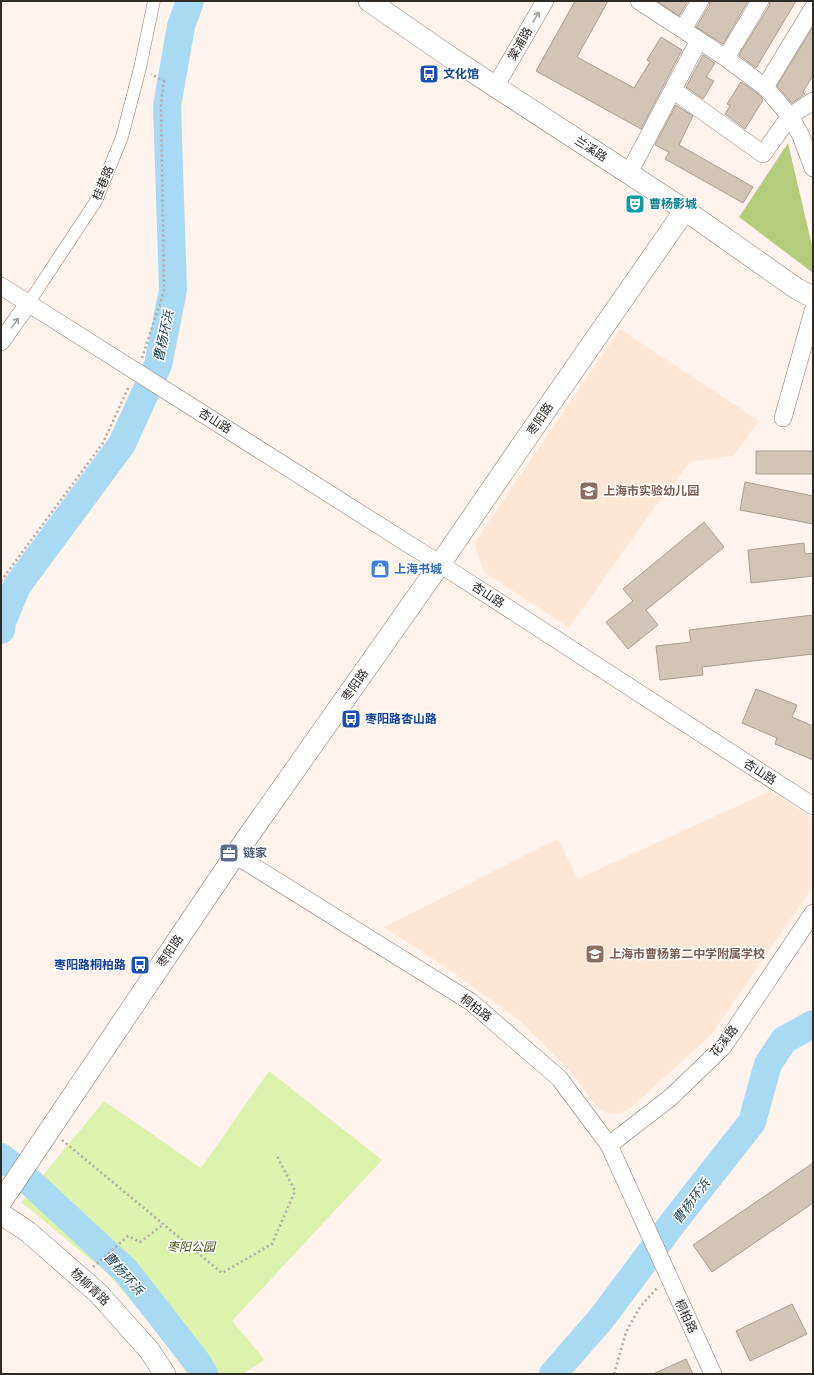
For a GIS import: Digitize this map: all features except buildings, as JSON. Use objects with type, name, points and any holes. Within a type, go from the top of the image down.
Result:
[{"type":"street","name":"桂巷路","points":[[1,342],[96,201],[122,137],[140,68],[154,1]]},
{"type":"street","name":"兰溪路","points":[[369,1],[495,87],[685,210],[797,289],[813,297]]},
{"type":"street","name":"棠浦路","points":[[495,87],[545,1]]},
{"type":"street","points":[[683,30],[700,1]]},
{"type":"street","points":[[726,58],[760,1]]},
{"type":"street","points":[[642,2],[726,58],[765,87],[790,116],[812,158]]},
{"type":"street","points":[[765,87],[813,8]]},
{"type":"street","points":[[629,173],[699,40]]},
{"type":"street","points":[[673,90],[764,154],[790,116],[813,102]]},
{"type":"street","name":"枣阳路","points":[[1,1202],[235,855],[440,564],[685,210]]},
{"type":"street","points":[[1,286],[137,372]]},
{"type":"street","points":[[783,418],[813,311]]},
{"type":"street","name":"杏山路","points":[[137,372],[440,564],[813,806]]},
{"type":"street","name":"桐柏路","points":[[235,855],[472,1002],[559,1078],[609,1145],[713,1374]]},
{"type":"street","name":"花溪路","points":[[609,1145],[670,1098],[723,1047],[813,914]]},
{"type":"street","name":"杨柳青路","points":[[1,1214],[27,1231],[98,1293],[149,1350],[165,1374]]},
{"type":"path","points":[[1,581],[103,443],[137,372],[164,291],[161,104],[164,81],[140,68]]},
{"type":"path","points":[[50,1130],[222,1273],[272,1244],[295,1191],[276,1154]]},
{"type":"path","points":[[101,1259],[128,1236],[140,1242],[164,1224]]},
{"type":"path","points":[[614,1374],[626,1332],[640,1308],[668,1275]]},
{"type":"shaded area","name":"上海市实验幼儿园","points":[[620,329],[759,421],[733,456],[690,462],[646,519],[569,628],[484,572],[474,543]]},
{"type":"shaded area","name":"上海市曹杨第二中学附属学校","points":[[770,791],[813,818],[813,887],[711,1035],[633,1106],[623,1112],[611,1114],[600,1110],[569,1070],[521,1022],[450,970],[384,927],[558,839],[578,879]]},
{"type":"green space","points":[[788,143],[813,250],[813,273],[739,217]]},
{"type":"green space","name":"枣阳公园","points":[[269,1071],[382,1160],[232,1321],[265,1360],[242,1374],[187,1374],[158,1332],[108,1274],[21,1202],[104,1101],[201,1168]]},
{"type":"waterway","name":"曹杨环浜","points":[[1,630],[2,622],[17,586],[122,444],[158,365],[173,290],[167,106],[181,26],[190,1]]},
{"type":"waterway","name":"曹杨环浜","points":[[553,1374],[601,1319],[675,1220],[752,1122],[768,1064],[784,1040],[813,1024]]},
{"type":"waterway","name":"曹杨环浜","points":[[1,1157],[10,1164]]},
{"type":"waterway","name":"曹杨环浜","points":[[31,1183],[126,1271],[197,1362],[204,1374]]},
{"type":"place","name":"文化馆","points":[[429,74]]},
{"type":"place","name":"曹杨影城","points":[[635,204]]},
{"type":"place","name":"上海市实验幼儿园","points":[[589,491]]},
{"type":"place","name":"上海书城","points":[[380,569]]},
{"type":"place","name":"枣阳路杏山路","points":[[351,719]]},
{"type":"place","name":"链家","points":[[229,853]]},
{"type":"place","name":"上海市曹杨第二中学附属学校","points":[[595,954]]},
{"type":"place","name":"枣阳路桐柏路","points":[[140,965]]}]
